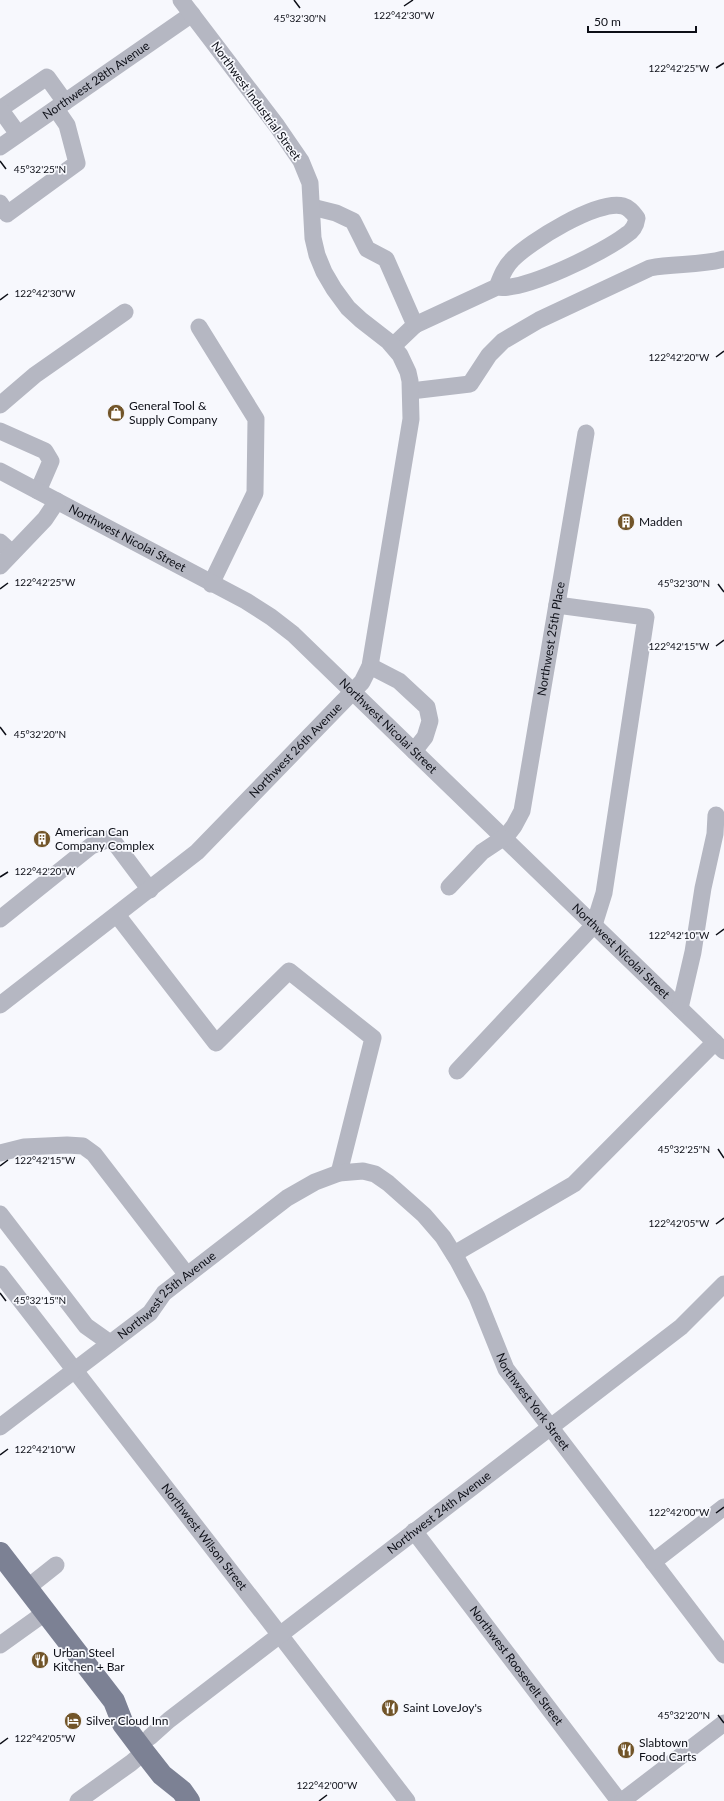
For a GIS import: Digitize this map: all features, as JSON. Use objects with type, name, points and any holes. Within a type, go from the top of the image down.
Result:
[{"type":"main road","points":[[0,1553],[114,1701],[123,1724],[169,1762],[186,1796]]},
{"type":"street","name":"Northwest Industrial Street","points":[[182,0],[297,153],[310,183],[314,238],[317,255],[334,289],[361,320],[393,346],[400,354],[408,372],[412,391]]},
{"type":"street","name":"Northwest 28th Avenue","points":[[0,147],[192,14]]},
{"type":"street","points":[[0,203],[7,214],[77,163],[67,125],[60,105],[47,77],[0,109],[18,134]]},
{"type":"street","points":[[393,346],[415,325],[497,287],[510,288],[528,284],[578,262],[627,235],[636,226],[637,218],[630,209],[623,206],[595,210],[580,216],[528,246],[511,261],[503,272],[497,287]]},
{"type":"street","points":[[312,208],[336,213],[353,221],[367,249],[386,259],[415,325]]},
{"type":"street","points":[[412,391],[470,384],[489,355],[503,341],[539,320],[650,268],[668,264],[712,263],[724,260]]},
{"type":"street","points":[[0,405],[35,375],[125,312]]},
{"type":"street","points":[[199,327],[256,419],[255,493],[211,584]]},
{"type":"street","name":"Northwest 26th Avenue","points":[[3,997],[117,915],[197,852],[362,682],[370,666],[411,419],[412,391]]},
{"type":"street","points":[[0,431],[45,451],[51,462],[38,491]]},
{"type":"street","name":"Northwest 25th Place","points":[[504,838],[514,826],[522,811],[586,433]]},
{"type":"street","name":"Northwest Nicolai Street","points":[[0,470],[211,584],[246,601],[298,638],[720,1047]]},
{"type":"street","points":[[0,566],[6,547],[45,519],[57,501]]},
{"type":"street","points":[[457,1070],[594,925],[604,893],[646,617],[557,605]]},
{"type":"street","points":[[370,666],[399,681],[428,707],[430,721],[425,737],[414,750]]},
{"type":"street","points":[[680,1008],[693,952],[703,888],[715,834],[716,815]]},
{"type":"street","points":[[0,919],[91,846],[111,838],[150,890]]},
{"type":"street","points":[[449,887],[482,852],[504,838]]},
{"type":"street","points":[[117,915],[216,1044],[289,971],[373,1038],[339,1173]]},
{"type":"street","points":[[454,1254],[574,1184],[720,1047]]},
{"type":"street","points":[[0,1153],[24,1147],[83,1146],[94,1154],[187,1275]]},
{"type":"street","name":"Northwest York Street","points":[[339,1173],[363,1171],[375,1174],[388,1183],[424,1215],[443,1237],[477,1296],[506,1368],[550,1428],[724,1655]]},
{"type":"street","name":"Northwest 25th Avenue","points":[[0,1427],[73,1370],[150,1313],[164,1293],[286,1198],[315,1182],[339,1173]]},
{"type":"street","points":[[0,1214],[86,1326],[110,1343]]},
{"type":"street","name":"Northwest Wilson Street","points":[[0,1274],[407,1801]]},
{"type":"street","name":"Northwest 24th Avenue","points":[[78,1801],[131,1763],[169,1720],[681,1326],[724,1284]]},
{"type":"street","points":[[653,1562],[724,1507]]},
{"type":"street","name":"Northwest Roosevelt Street","points":[[414,1531],[620,1801]]},
{"type":"street","points":[[26,1588],[56,1565]]},
{"type":"street","points":[[0,1645],[46,1612]]},
{"type":"street","points":[[620,1801],[724,1723]]},
{"type":"place","name":"General Tool & Supply Company","points":[[116,413]]},
{"type":"place","name":"Madden","points":[[626,522]]},
{"type":"place","name":"American Can Company Complex","points":[[42,839]]},
{"type":"place","name":"Urban Steel Kitchen + Bar","points":[[40,1660]]},
{"type":"place","name":"Saint LoveJoy's","points":[[390,1708]]},
{"type":"place","name":"Silver Cloud Inn","points":[[73,1721]]},
{"type":"place","name":"Slabtown Food Carts","points":[[626,1750]]}]
